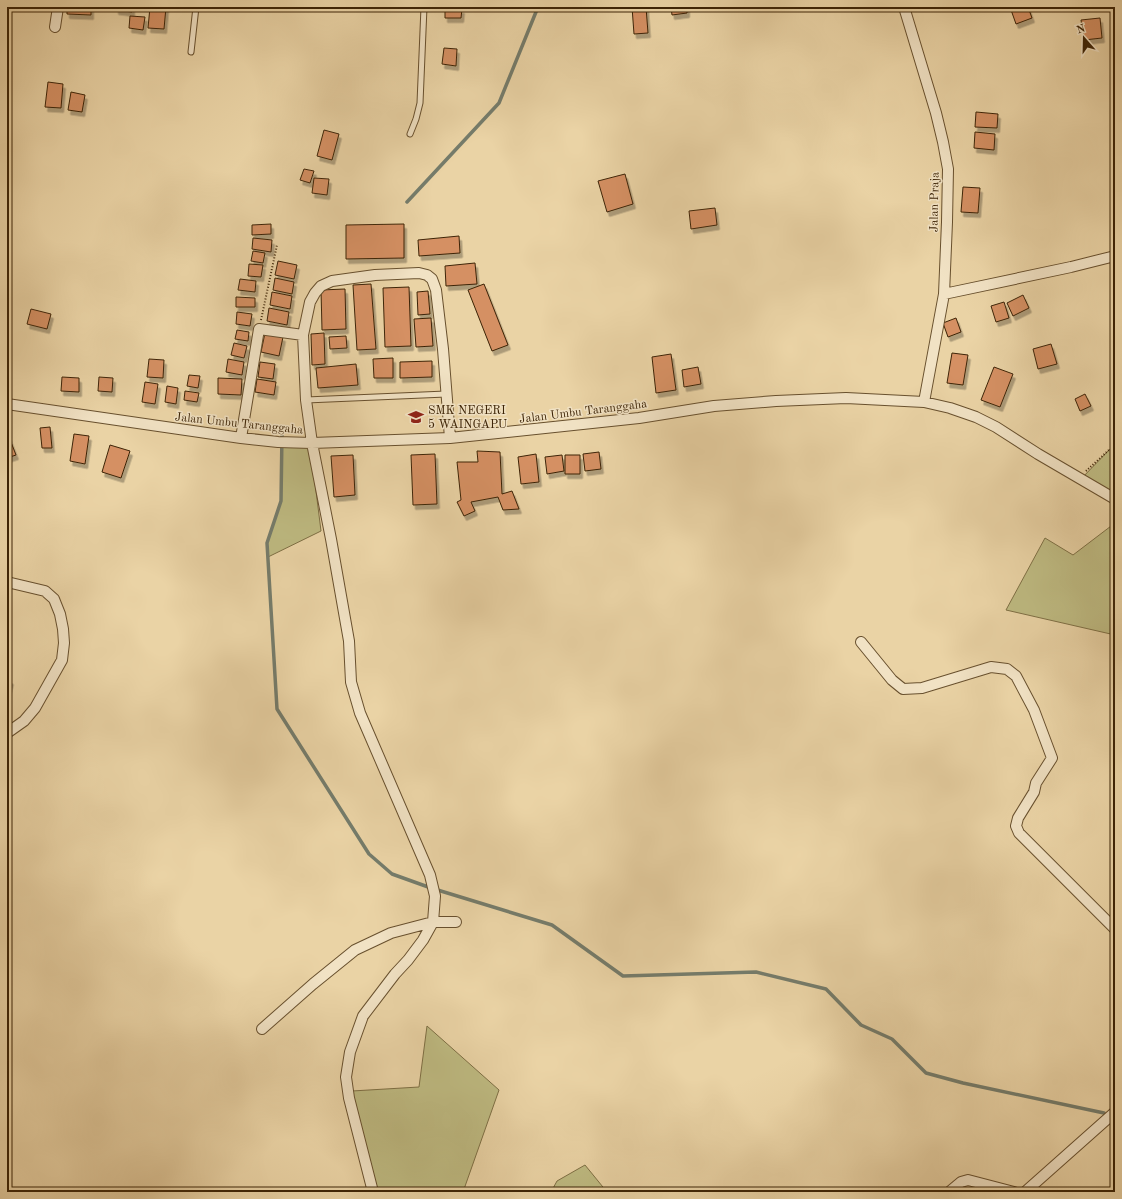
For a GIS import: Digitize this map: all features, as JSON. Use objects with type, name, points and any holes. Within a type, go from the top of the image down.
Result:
[{"type":"street","points":[[56,27],[58,7]]},
{"type":"street","name":"Jalan Praja","points":[[904,7],[936,113],[948,169],[944,294],[924,402]]},
{"type":"street","points":[[944,294],[1032,276],[1115,256]]},
{"type":"street","points":[[374,1192],[349,1098],[346,1077],[350,1052],[363,1016],[423,940],[433,922],[435,896],[430,875],[369,735],[354,695],[351,682],[349,641],[312,443],[306,400],[303,335],[310,302],[321,286],[332,281],[375,275],[419,273],[428,275],[432,279],[436,290],[443,349],[450,438]]},
{"type":"street","points":[[241,438],[260,329],[303,335]]},
{"type":"street","name":"Jalan Umbu Taranggaha","points":[[7,404],[241,438],[282,443],[312,443],[450,438],[632,419],[714,406],[776,401],[846,398],[924,402],[969,414],[996,427],[1038,454],[1115,499]]},
{"type":"street","points":[[7,582],[45,591],[54,599],[60,614],[64,643],[62,660],[35,708],[24,721],[7,733]]},
{"type":"street","points":[[861,642],[892,680],[903,688],[922,688],[991,667],[1008,669],[1016,676],[1034,710],[1052,758],[1036,783],[1034,792],[1018,818],[1016,826],[1019,833],[1115,929]]},
{"type":"street","points":[[262,1029],[313,984],[356,950],[391,933],[433,922],[456,922]]},
{"type":"street","points":[[1025,1192],[1115,1112]]},
{"type":"street","points":[[949,1192],[958,1184],[968,1180],[1014,1192]]},
{"type":"lane","points":[[191,52],[196,7]]},
{"type":"lane","points":[[410,134],[420,103],[424,7]]},
{"type":"lane","points":[[306,400],[446,394]]},
{"type":"path","points":[[260,329],[277,245]]},
{"type":"path","points":[[1078,478],[1110,449],[1115,447]]},
{"type":"shaded area","points":[[282,443],[310,443],[321,531],[268,557],[267,543],[281,501]]},
{"type":"shaded area","points":[[1115,447],[1115,500],[1080,480],[1110,449]]},
{"type":"shaded area","points":[[1115,523],[1115,635],[1006,610],[1045,538],[1073,555]]},
{"type":"shaded area","points":[[427,1026],[499,1090],[463,1192],[378,1192],[352,1091],[419,1087]]},
{"type":"shaded area","points":[[585,1165],[607,1192],[551,1192],[557,1181]]},
{"type":"building","points":[[67,7],[91,7],[91,15],[67,14]]},
{"type":"building","points":[[116,7],[132,7],[132,12],[116,10]]},
{"type":"building","points":[[150,7],[166,7],[164,29],[148,28]]},
{"type":"building","points":[[632,7],[646,7],[648,33],[634,34]]},
{"type":"building","points":[[671,7],[687,7],[687,13],[672,15]]},
{"type":"building","points":[[1010,7],[1028,7],[1032,18],[1016,24]]},
{"type":"building","points":[[445,9],[462,9],[461,18],[445,18]]},
{"type":"building","points":[[130,16],[145,17],[143,30],[129,28]]},
{"type":"building","points":[[1100,18],[1102,38],[1084,40],[1081,20]]},
{"type":"building","points":[[444,48],[457,49],[456,66],[442,64]]},
{"type":"building","points":[[48,82],[63,84],[61,108],[45,107]]},
{"type":"building","points":[[71,92],[85,95],[82,112],[68,110]]},
{"type":"building","points":[[976,112],[998,114],[997,128],[975,127]]},
{"type":"building","points":[[324,130],[339,134],[332,160],[317,156]]},
{"type":"building","points":[[975,132],[995,134],[994,150],[974,148]]},
{"type":"building","points":[[304,169],[314,171],[310,183],[300,180]]},
{"type":"building","points":[[625,174],[633,204],[607,212],[598,181]]},
{"type":"building","points":[[314,178],[329,179],[327,195],[312,193]]},
{"type":"building","points":[[963,187],[980,188],[978,213],[961,212]]},
{"type":"building","points":[[715,208],[717,225],[691,229],[689,211]]},
{"type":"building","points":[[271,224],[271,234],[252,235],[252,225]]},
{"type":"building","points":[[404,224],[404,258],[346,259],[346,225]]},
{"type":"building","points":[[459,236],[460,253],[419,256],[418,240]]},
{"type":"building","points":[[253,238],[272,240],[271,252],[252,249]]},
{"type":"building","points":[[253,251],[265,253],[263,263],[251,261]]},
{"type":"building","points":[[278,261],[297,265],[294,279],[275,275]]},
{"type":"building","points":[[475,263],[477,284],[446,286],[445,266]]},
{"type":"building","points":[[249,264],[263,265],[261,277],[248,276]]},
{"type":"building","points":[[275,278],[294,282],[292,294],[273,290]]},
{"type":"building","points":[[240,279],[256,281],[255,292],[238,290]]},
{"type":"building","points":[[371,284],[376,349],[357,350],[353,285]]},
{"type":"building","points":[[484,284],[508,345],[492,351],[468,290]]},
{"type":"building","points":[[409,287],[411,346],[385,347],[383,288]]},
{"type":"building","points":[[345,289],[346,329],[322,330],[321,290]]},
{"type":"building","points":[[428,291],[430,314],[418,315],[417,292]]},
{"type":"building","points":[[272,292],[292,296],[290,309],[270,305]]},
{"type":"building","points":[[1023,295],[1029,308],[1013,316],[1007,303]]},
{"type":"building","points":[[236,297],[255,298],[255,307],[236,307]]},
{"type":"building","points":[[1004,302],[1009,318],[996,322],[991,306]]},
{"type":"building","points":[[269,308],[289,312],[287,325],[267,321]]},
{"type":"building","points":[[31,309],[51,314],[47,329],[27,324]]},
{"type":"building","points":[[237,312],[252,314],[250,326],[236,324]]},
{"type":"building","points":[[431,318],[433,346],[416,347],[414,319]]},
{"type":"building","points":[[956,318],[961,332],[948,337],[943,323]]},
{"type":"building","points":[[237,330],[249,332],[248,341],[235,339]]},
{"type":"building","points":[[265,333],[283,337],[279,356],[261,352]]},
{"type":"building","points":[[324,333],[325,364],[312,365],[311,334]]},
{"type":"building","points":[[346,336],[347,348],[330,349],[329,337]]},
{"type":"building","points":[[234,343],[247,346],[244,358],[231,355]]},
{"type":"building","points":[[1051,344],[1057,364],[1038,369],[1033,349]]},
{"type":"building","points":[[952,353],[968,355],[963,385],[947,383]]},
{"type":"building","points":[[671,354],[676,390],[656,393],[652,357]]},
{"type":"building","points":[[393,358],[393,378],[374,378],[373,359]]},
{"type":"building","points":[[149,359],[164,360],[163,378],[147,377]]},
{"type":"building","points":[[228,359],[244,362],[242,375],[226,372]]},
{"type":"building","points":[[432,361],[432,377],[400,378],[400,362]]},
{"type":"building","points":[[260,362],[275,364],[273,379],[258,377]]},
{"type":"building","points":[[356,364],[358,385],[318,388],[316,368]]},
{"type":"building","points":[[698,367],[701,384],[684,387],[682,370]]},
{"type":"building","points":[[994,367],[1013,374],[1000,407],[981,400]]},
{"type":"building","points":[[189,375],[200,376],[198,388],[187,386]]},
{"type":"building","points":[[62,377],[79,378],[79,392],[61,391]]},
{"type":"building","points":[[99,377],[113,378],[112,392],[98,391]]},
{"type":"building","points":[[218,378],[242,379],[241,395],[218,394]]},
{"type":"building","points":[[257,379],[276,382],[274,395],[255,392]]},
{"type":"building","points":[[145,382],[158,384],[155,404],[142,402]]},
{"type":"building","points":[[167,386],[178,388],[176,404],[165,402]]},
{"type":"building","points":[[185,391],[199,393],[197,402],[184,400]]},
{"type":"building","points":[[1085,394],[1091,406],[1080,411],[1075,399]]},
{"type":"building","points":[[50,427],[52,448],[42,448],[40,428]]},
{"type":"building","points":[[7,432],[16,455],[7,458]]},
{"type":"building","points":[[74,434],[89,436],[85,464],[70,461]]},
{"type":"building","points":[[110,445],[130,451],[121,478],[102,472]]},
{"type":"building","points":[[477,451],[500,452],[502,494],[512,491],[519,509],[503,510],[498,497],[471,502],[475,511],[464,516],[457,502],[461,500],[457,462],[478,462]]},
{"type":"building","points":[[599,452],[601,469],[585,471],[583,454]]},
{"type":"building","points":[[435,454],[437,504],[413,505],[411,455]]},
{"type":"building","points":[[536,454],[539,482],[521,484],[518,457]]},
{"type":"building","points":[[353,455],[355,495],[334,497],[331,456]]},
{"type":"building","points":[[562,455],[564,471],[547,474],[545,457]]},
{"type":"building","points":[[565,455],[580,455],[580,474],[565,474]]},
{"type":"building","points":[[7,679],[11,680],[7,695]]},
{"type":"waterway","points":[[407,202],[499,103],[538,7]]},
{"type":"waterway","points":[[282,433],[281,501],[267,543],[277,709],[369,854],[392,874],[431,888],[552,925],[623,976],[756,972],[826,989],[861,1025],[892,1039],[926,1073],[963,1083],[1104,1113]]},
{"type":"waterway","points":[[1113,1127],[1115,1132]]},
{"type":"place","name":"SMK NEGERI 5 WAINGAPU","points":[[416,417]]}]
